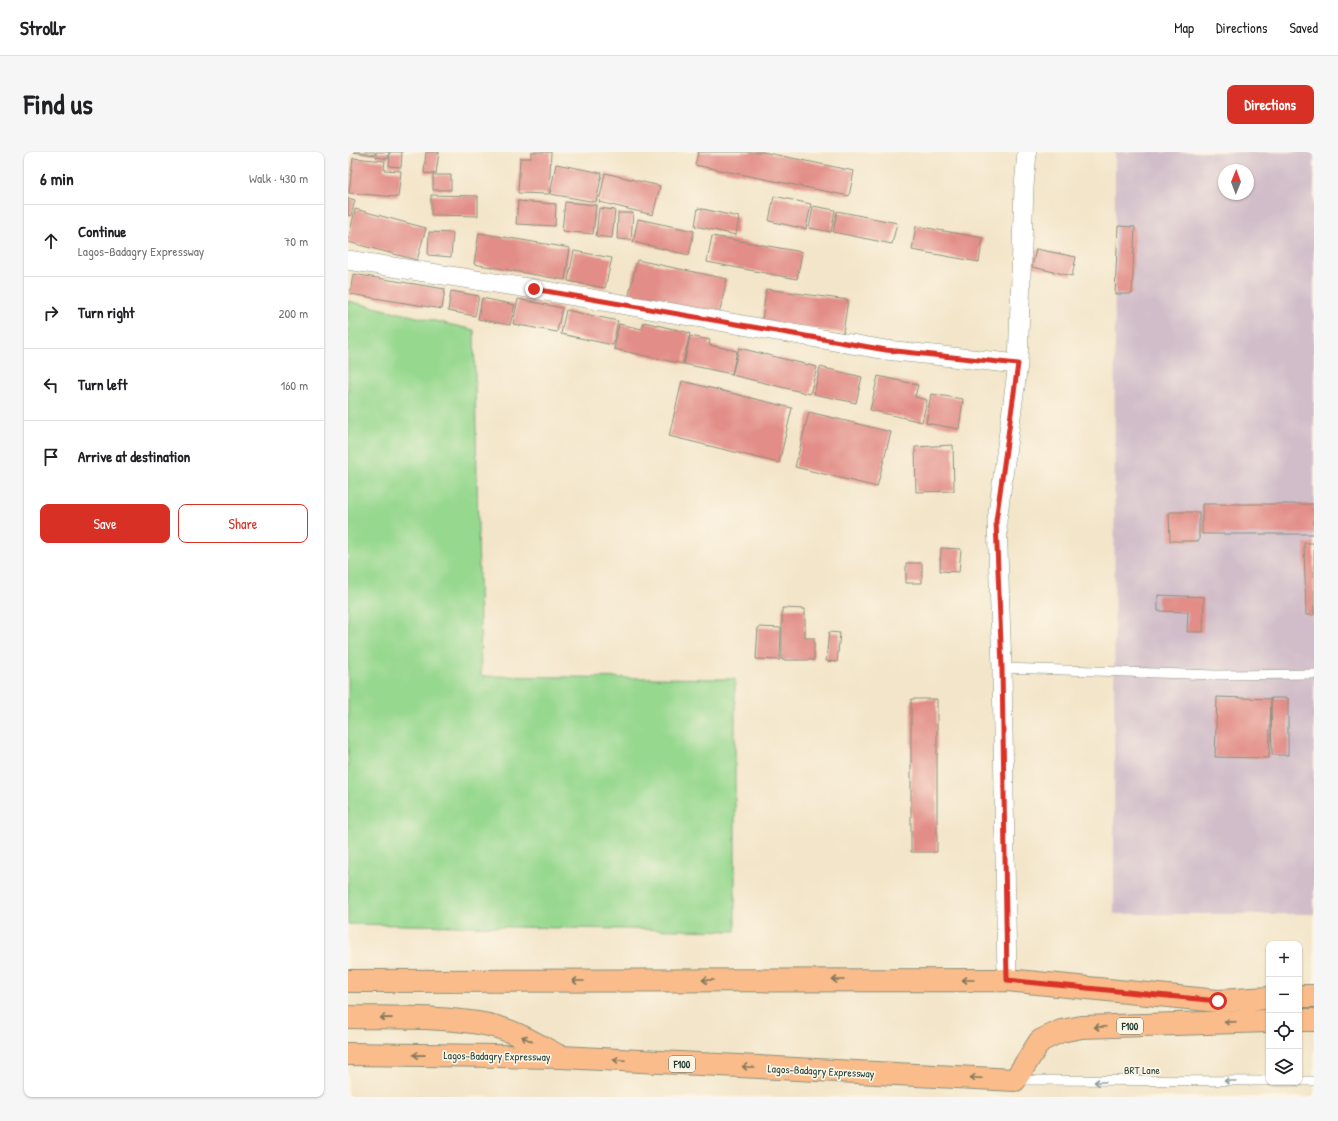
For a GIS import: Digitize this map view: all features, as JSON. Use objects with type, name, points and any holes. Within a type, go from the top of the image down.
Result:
[{"type":"main road","points":[[348,981],[1007,980],[1218,1001],[1266,998]]},
{"type":"main road","points":[[1302,996],[1314,996]]},
{"type":"main road","points":[[348,1017],[434,1019],[490,1025],[520,1036],[561,1058]]},
{"type":"main road","points":[[1302,1020],[1314,1020]]},
{"type":"main road","name":"F100","points":[[1015,1080],[1040,1041],[1061,1031],[1082,1027],[1266,1021]]},
{"type":"main road","name":"Lagos-Badagry Expressway","points":[[348,1054],[561,1058],[1015,1080]]},
{"type":"street","points":[[1007,980],[1002,668],[996,521],[1018,364],[1024,187],[1027,152]]},
{"type":"street","points":[[348,260],[519,286],[886,350],[1018,364]]},
{"type":"lane","points":[[1002,668],[1216,675],[1314,674]]},
{"type":"lane","name":"BRT Lane","points":[[1015,1080],[1266,1081]]},
{"type":"lane","points":[[1302,1081],[1314,1081]]},
{"type":"shaded area","points":[[1115,152],[1314,152],[1314,914],[1114,914]]},
{"type":"green space","points":[[348,301],[474,330],[481,676],[735,679],[735,931],[348,924]]},
{"type":"building","points":[[353,152],[375,152],[375,155]]},
{"type":"building","points":[[376,152],[389,152],[388,159],[376,157]]},
{"type":"building","points":[[390,152],[402,152],[401,167],[389,166]]},
{"type":"building","points":[[426,152],[439,152],[436,174],[424,173]]},
{"type":"building","points":[[531,152],[551,152],[549,194],[518,193],[520,158],[531,158]]},
{"type":"building","points":[[698,152],[763,152],[854,171],[849,196],[695,165]]},
{"type":"building","points":[[353,158],[385,161],[384,170],[401,171],[398,197],[349,193]]},
{"type":"building","points":[[556,164],[602,173],[596,202],[550,194]]},
{"type":"building","points":[[605,173],[660,186],[653,215],[599,202]]},
{"type":"building","points":[[433,175],[451,175],[451,190],[433,190]]},
{"type":"building","points":[[431,195],[478,196],[478,216],[431,215]]},
{"type":"building","points":[[774,196],[811,204],[806,229],[769,221]]},
{"type":"building","points":[[348,198],[355,200],[351,216],[348,215]]},
{"type":"building","points":[[518,201],[556,204],[555,226],[516,224]]},
{"type":"building","points":[[565,202],[596,205],[593,234],[562,231]]},
{"type":"building","points":[[813,206],[835,210],[831,232],[809,228]]},
{"type":"building","points":[[599,208],[615,210],[612,238],[596,236]]},
{"type":"building","points":[[698,208],[739,217],[736,235],[695,226]]},
{"type":"building","points":[[355,209],[426,228],[417,260],[348,242]]},
{"type":"building","points":[[837,211],[897,223],[892,244],[833,232]]},
{"type":"building","points":[[618,213],[633,213],[631,240],[617,239]]},
{"type":"building","points":[[638,219],[694,231],[689,255],[633,242]]},
{"type":"building","points":[[916,226],[983,238],[979,262],[912,250]]},
{"type":"building","points":[[1118,226],[1135,227],[1132,294],[1115,294]]},
{"type":"building","points":[[429,232],[453,233],[451,257],[428,255]]},
{"type":"building","points":[[479,233],[570,248],[565,280],[474,264]]},
{"type":"building","points":[[712,236],[802,252],[797,279],[707,262]]},
{"type":"building","points":[[1036,249],[1076,257],[1072,276],[1032,267]]},
{"type":"building","points":[[574,251],[612,258],[605,288],[568,281]]},
{"type":"building","points":[[637,260],[727,279],[718,319],[628,299]]},
{"type":"building","points":[[353,274],[445,289],[442,309],[350,294]]},
{"type":"building","points":[[766,289],[848,300],[843,333],[762,322]]},
{"type":"building","points":[[451,291],[479,296],[475,316],[448,311]]},
{"type":"building","points":[[482,298],[515,305],[510,325],[478,319]]},
{"type":"building","points":[[518,299],[562,308],[557,332],[513,324]]},
{"type":"building","points":[[566,310],[618,321],[613,345],[561,334]]},
{"type":"building","points":[[644,322],[690,333],[683,364],[614,349],[619,324],[642,329]]},
{"type":"building","points":[[690,336],[710,340],[709,345],[737,351],[732,374],[684,364]]},
{"type":"building","points":[[739,348],[817,367],[810,394],[732,375]]},
{"type":"building","points":[[820,367],[862,377],[856,403],[814,394]]},
{"type":"building","points":[[878,376],[918,385],[915,397],[927,400],[922,422],[870,410]]},
{"type":"building","points":[[682,381],[792,408],[779,463],[669,436]]},
{"type":"building","points":[[931,394],[963,399],[959,429],[926,423]]},
{"type":"building","points":[[809,412],[891,432],[877,487],[795,467]]},
{"type":"building","points":[[953,445],[954,491],[916,492],[915,447]]},
{"type":"building","points":[[1202,504],[1314,504],[1314,534],[1202,534]]},
{"type":"building","points":[[1169,512],[1199,512],[1199,541],[1170,541]]},
{"type":"building","points":[[1304,543],[1314,543],[1314,615],[1306,615]]},
{"type":"building","points":[[941,548],[961,549],[959,572],[940,571]]},
{"type":"building","points":[[906,563],[922,563],[922,583],[906,583]]},
{"type":"building","points":[[1158,595],[1204,597],[1203,632],[1187,632],[1188,612],[1158,611]]},
{"type":"building","points":[[782,608],[805,609],[805,638],[814,638],[814,660],[782,660]]},
{"type":"building","points":[[758,627],[781,628],[780,660],[756,659]]},
{"type":"building","points":[[829,632],[840,633],[837,662],[826,661]]},
{"type":"building","points":[[1217,697],[1271,699],[1269,758],[1215,757]]},
{"type":"building","points":[[1271,698],[1288,698],[1288,755],[1272,755]]},
{"type":"building","points":[[911,699],[937,699],[937,852],[911,852]]},
{"type":"route","points":[[534,289],[886,350],[1018,364],[996,521],[1002,668],[1007,980],[1218,1001]]}]
